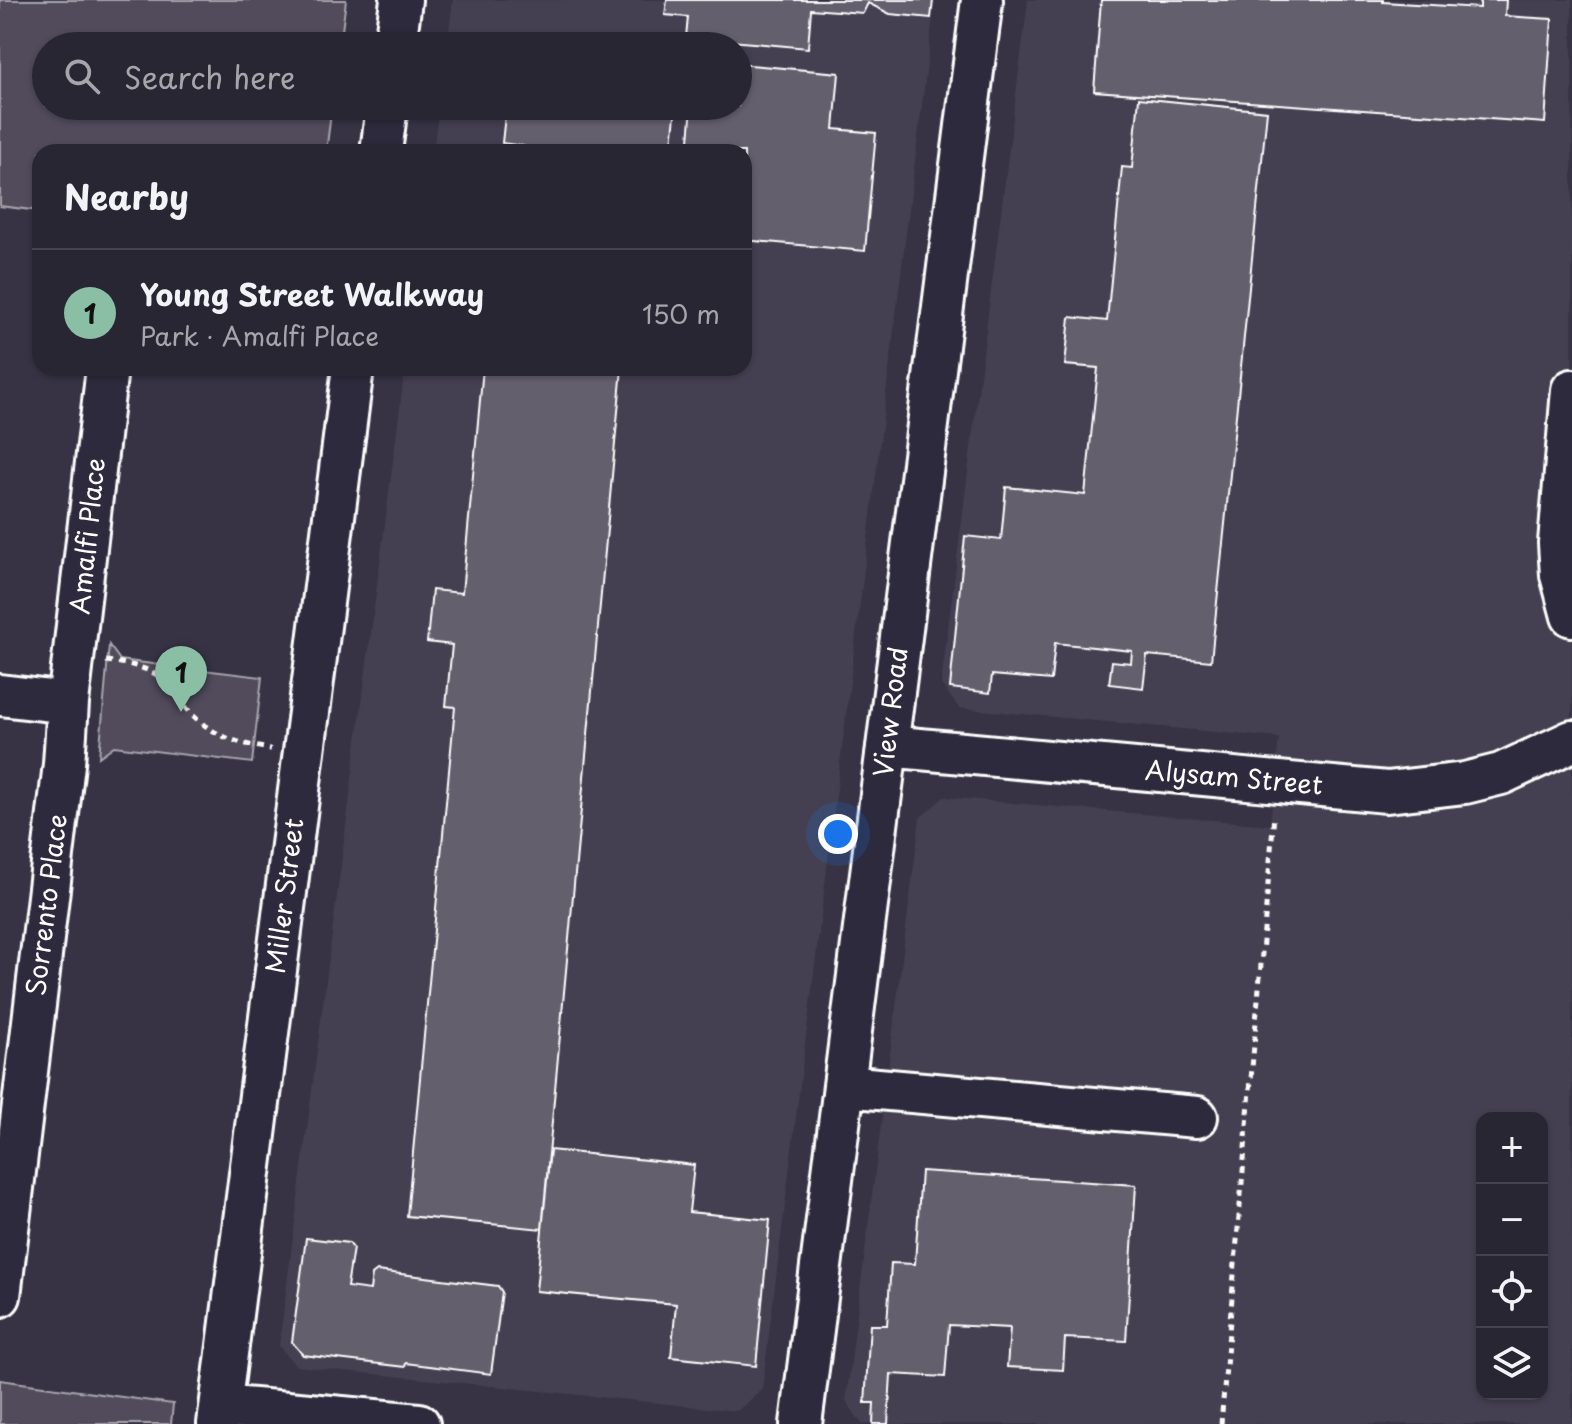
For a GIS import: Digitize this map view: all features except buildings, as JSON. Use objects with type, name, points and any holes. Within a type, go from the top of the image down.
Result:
[{"type":"street","points":[[397,32],[401,0]]},
{"type":"street","name":"View Road","points":[[801,1424],[982,0]]},
{"type":"street","points":[[382,144],[385,120]]},
{"type":"street","name":"Amalfi Place","points":[[68,703],[106,376]]},
{"type":"street","name":"Miller Street","points":[[219,1415],[352,376]]},
{"type":"street","points":[[1572,390],[1559,543],[1561,575],[1572,616]]},
{"type":"street","points":[[0,695],[68,703]]},
{"type":"street","name":"Sorrento Place","points":[[0,1296],[64,764],[68,703]]},
{"type":"street","name":"Alysam Street","points":[[887,746],[1387,792],[1465,783],[1501,774],[1572,741]]},
{"type":"street","points":[[844,1086],[1197,1117]]},
{"type":"street","points":[[219,1415],[419,1424]]},
{"type":"path","points":[[74,658],[128,664],[149,670],[168,684],[196,718],[213,731],[242,745],[303,754]]},
{"type":"path","points":[[1221,1424],[1277,782]]},
{"type":"shaded area","points":[[0,0],[346,0],[342,32],[32,32],[32,120],[330,120],[327,144],[32,144],[32,210],[0,206]]},
{"type":"shaded area","points":[[453,0],[935,0],[762,1390],[737,1411],[296,1366],[279,1346],[404,376],[752,376],[752,144],[434,144],[437,120],[752,120],[752,32],[449,32]]},
{"type":"shaded area","points":[[1028,0],[1572,0],[1572,1424],[862,1424],[846,1401],[920,818],[944,797],[1270,825],[1279,738],[959,708],[941,684]]},
{"type":"shaded area","points":[[109,645],[120,660],[262,677],[252,763],[114,746],[99,757]]},
{"type":"shaded area","points":[[0,1380],[173,1404],[171,1424],[0,1424]]},
{"type":"place","name":"Young Street Walkway","points":[[181,712]]}]
